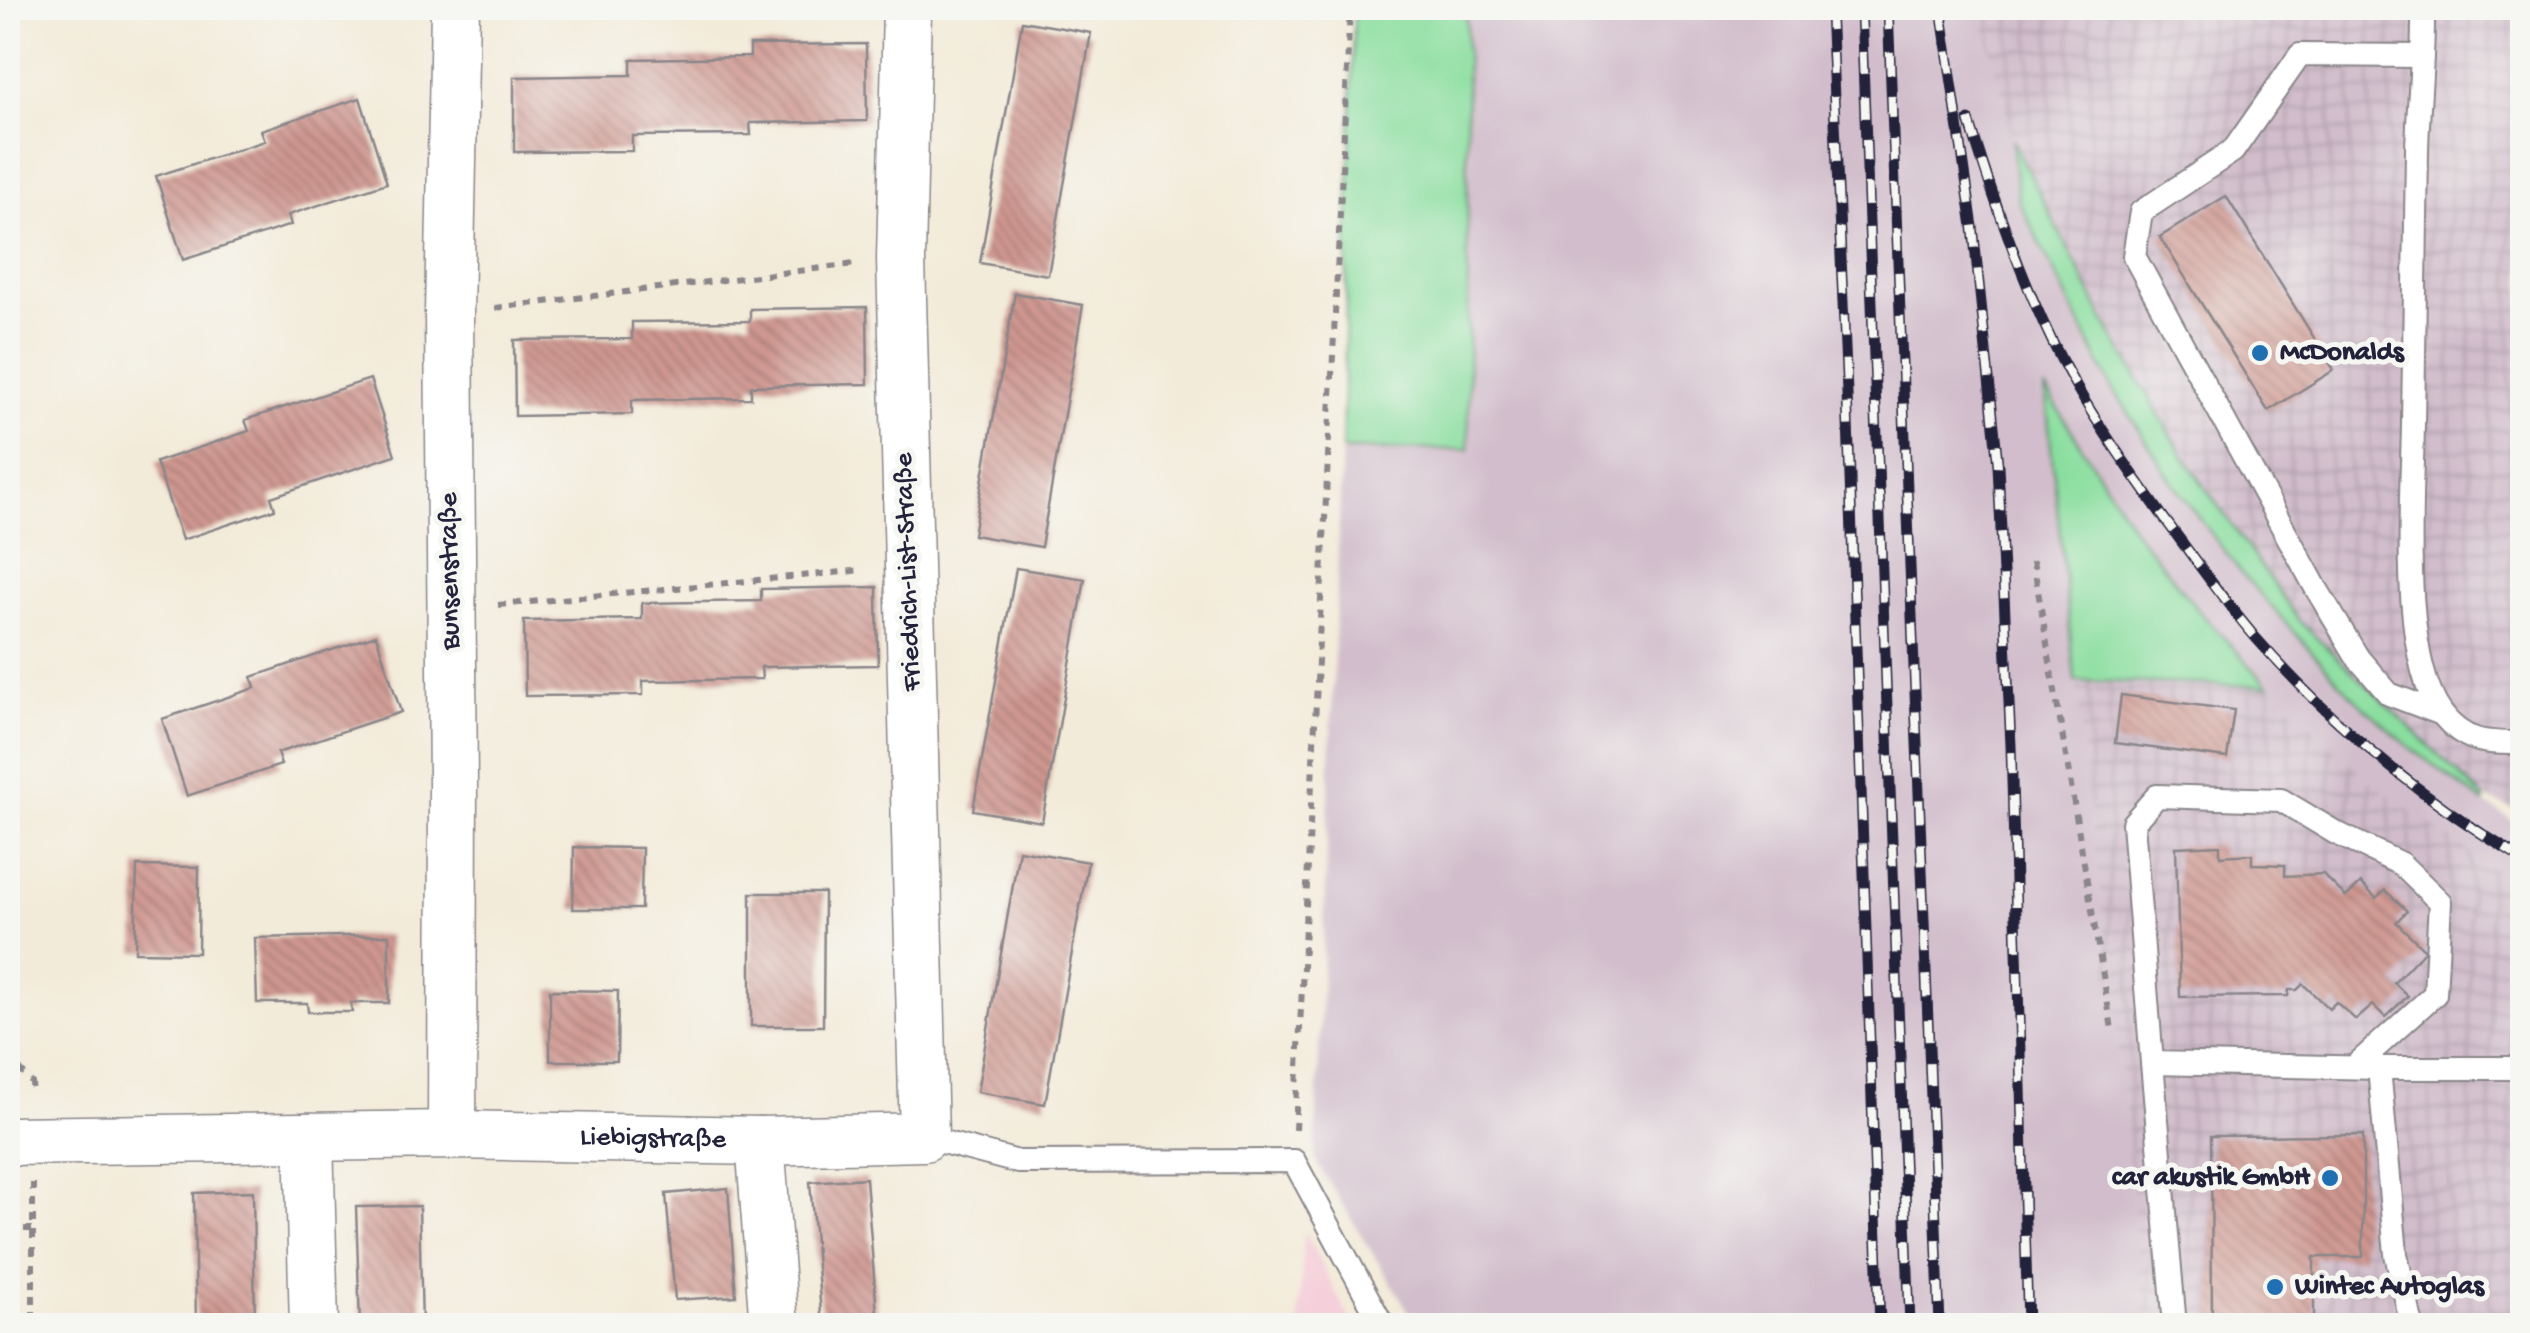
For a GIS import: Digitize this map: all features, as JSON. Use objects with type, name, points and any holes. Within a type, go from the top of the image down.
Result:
[{"type":"street","name":"Bunsenstraße","points":[[452,1135],[449,314],[455,8]]},
{"type":"street","name":"Friedrich-List-Straße","points":[[907,8],[900,259],[924,1137]]},
{"type":"street","name":"Liebigstraße","points":[[20,1141],[452,1135],[760,1141],[924,1137]]},
{"type":"street","points":[[309,1138],[314,1326]]},
{"type":"street","points":[[760,1141],[774,1326]]},
{"type":"lane","points":[[2423,8],[2411,564],[2417,646],[2423,678],[2442,714],[2465,736],[2483,742],[2522,742]]},
{"type":"lane","points":[[2422,56],[2300,55],[2233,152],[2141,212],[2134,256],[2358,658],[2390,694],[2442,714]]},
{"type":"lane","points":[[2174,1326],[2133,823],[2157,796],[2281,800],[2336,833],[2401,864],[2440,902],[2435,994],[2354,1067]]},
{"type":"lane","points":[[2152,1063],[2522,1068]]},
{"type":"lane","points":[[2379,1068],[2396,1254],[2412,1326]]},
{"type":"lane","name":"Liebigstraße","points":[[924,1137],[1018,1162],[1294,1161]]},
{"type":"lane","points":[[1294,1161],[1383,1326]]},
{"type":"path","points":[[1294,1161],[1350,8]]},
{"type":"path","points":[[449,314],[900,259]]},
{"type":"path","points":[[2033,562],[2112,1030],[2152,1063]]},
{"type":"path","points":[[452,609],[910,566]]},
{"type":"path","points":[[8,718],[13,1039],[17,1066],[32,1083],[20,1141],[33,1229],[33,1326]]},
{"type":"path","points":[[8,1230],[33,1229]]},
{"type":"shaded area","points":[[1466,8],[1980,8],[2012,139],[2019,200],[2109,382],[2173,483],[2241,573],[2350,694],[2408,746],[2484,803],[2522,826],[2522,889],[2367,779],[2269,686],[2197,609],[2134,530],[2046,391],[2126,1119],[2143,1325],[1417,1325],[1315,1160],[1342,447],[1469,449]]},
{"type":"shaded area","points":[[1980,8],[2522,8],[2522,812],[2484,798],[2299,621],[2184,457],[2112,335],[2012,139]]},
{"type":"shaded area","points":[[2075,681],[2269,686],[2367,779],[2522,889],[2522,1325],[2143,1325],[2126,1119]]},
{"type":"shaded area","points":[[1304,1231],[1353,1325],[1298,1325]]},
{"type":"green space","points":[[1354,8],[1466,8],[1469,449],[1342,450]]},
{"type":"green space","points":[[2012,139],[2112,335],[2184,457],[2299,621],[2484,798],[2484,803],[2408,746],[2350,694],[2241,573],[2173,483],[2109,382],[2018,200]]},
{"type":"green space","points":[[2045,388],[2134,530],[2197,609],[2269,686],[2075,681]]},
{"type":"building","points":[[1022,21],[1091,33],[1048,275],[980,263]]},
{"type":"building","points":[[866,44],[867,121],[750,123],[751,135],[632,136],[632,151],[514,152],[514,77],[631,75],[631,59],[750,57],[750,45]]},
{"type":"building","points":[[360,98],[387,183],[288,215],[291,225],[183,260],[156,176],[265,141],[261,130]]},
{"type":"building","points":[[2226,196],[2334,370],[2268,411],[2160,237]]},
{"type":"building","points":[[1015,293],[1083,305],[1041,547],[973,535]]},
{"type":"building","points":[[867,307],[868,384],[751,386],[751,398],[632,400],[632,414],[515,416],[514,340],[632,339],[632,322],[750,321],[750,309]]},
{"type":"building","points":[[370,379],[395,455],[271,497],[275,509],[182,540],[156,462],[249,431],[245,420]]},
{"type":"building","points":[[1016,568],[1085,579],[1042,822],[973,810]]},
{"type":"building","points":[[877,587],[878,665],[761,667],[762,679],[643,681],[643,695],[525,696],[524,621],[642,619],[642,603],[761,601],[761,589]]},
{"type":"building","points":[[376,635],[401,712],[277,753],[281,765],[187,796],[162,719],[255,688],[252,677]]},
{"type":"building","points":[[2121,695],[2234,710],[2227,758],[2115,743]]},
{"type":"building","points":[[2220,845],[2220,856],[2252,854],[2252,864],[2285,865],[2285,876],[2323,874],[2346,897],[2361,883],[2376,898],[2385,890],[2407,911],[2396,922],[2425,950],[2394,983],[2408,996],[2385,1017],[2373,1005],[2356,1020],[2336,1002],[2329,1009],[2303,984],[2297,990],[2289,990],[2288,996],[2180,997],[2176,847]]},
{"type":"building","points":[[574,847],[642,848],[641,909],[573,909]]},
{"type":"building","points":[[1019,850],[1088,862],[1045,1104],[977,1092]]},
{"type":"building","points":[[137,866],[199,867],[198,953],[135,952]]},
{"type":"building","points":[[751,893],[824,893],[823,1026],[751,1026]]},
{"type":"building","points":[[389,935],[389,1003],[351,1003],[352,1012],[308,1012],[307,1003],[257,1003],[255,938]]},
{"type":"building","points":[[550,990],[618,991],[617,1061],[550,1061]]},
{"type":"building","points":[[2363,1135],[2363,1257],[2314,1257],[2314,1318],[2333,1318],[2333,1326],[2212,1326],[2211,1136]]},
{"type":"building","points":[[866,1178],[878,1326],[822,1326],[810,1182]]},
{"type":"building","points":[[728,1188],[736,1296],[675,1300],[666,1194]]},
{"type":"building","points":[[253,1191],[255,1325],[196,1326],[194,1193]]},
{"type":"building","points":[[419,1206],[422,1326],[360,1326],[356,1207]]},
{"type":"railway","points":[[1830,8],[1880,1326]]},
{"type":"railway","points":[[1861,8],[1910,1326]]},
{"type":"railway","points":[[1888,8],[1940,1326]]},
{"type":"railway","points":[[1941,8],[1973,227],[1998,465],[2011,746],[2028,1326]]},
{"type":"railway","points":[[1969,120],[2016,258],[2063,362],[2118,453],[2209,579],[2285,670],[2348,731],[2450,812],[2522,859]]},
{"type":"place","name":"McDonalds","points":[[2260,353]]},
{"type":"place","name":"car akustik GmbH","points":[[2330,1178]]},
{"type":"place","name":"Wintec Autoglas","points":[[2275,1287]]}]
